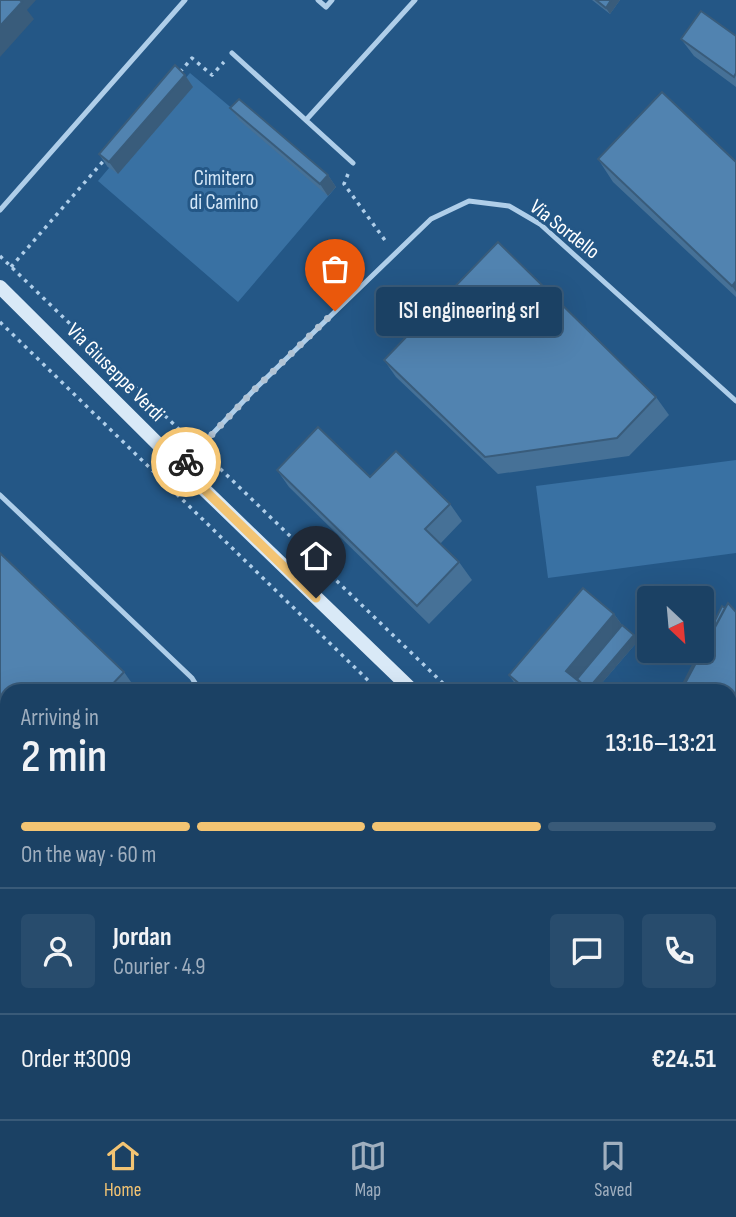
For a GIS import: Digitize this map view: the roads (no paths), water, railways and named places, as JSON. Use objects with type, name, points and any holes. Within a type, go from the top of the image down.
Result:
[{"type":"main road","name":"Via Giuseppe Verdi","points":[[0,287],[406,684]]},
{"type":"lane","points":[[0,209],[185,0]]},
{"type":"lane","points":[[318,0],[326,7],[332,0]]},
{"type":"lane","points":[[306,120],[415,0]]},
{"type":"lane","points":[[232,52],[353,163]]},
{"type":"lane","name":"Via Sordello","points":[[181,467],[255,389],[394,253],[431,219],[469,201],[509,206],[540,224],[736,401]]},
{"type":"lane","points":[[0,495],[196,684]]},
{"type":"place","name":"ISI engineering srl","points":[[335,311]]},
{"type":"park label","name":"Cimitero di Camino","points":[[224,190]]}]
